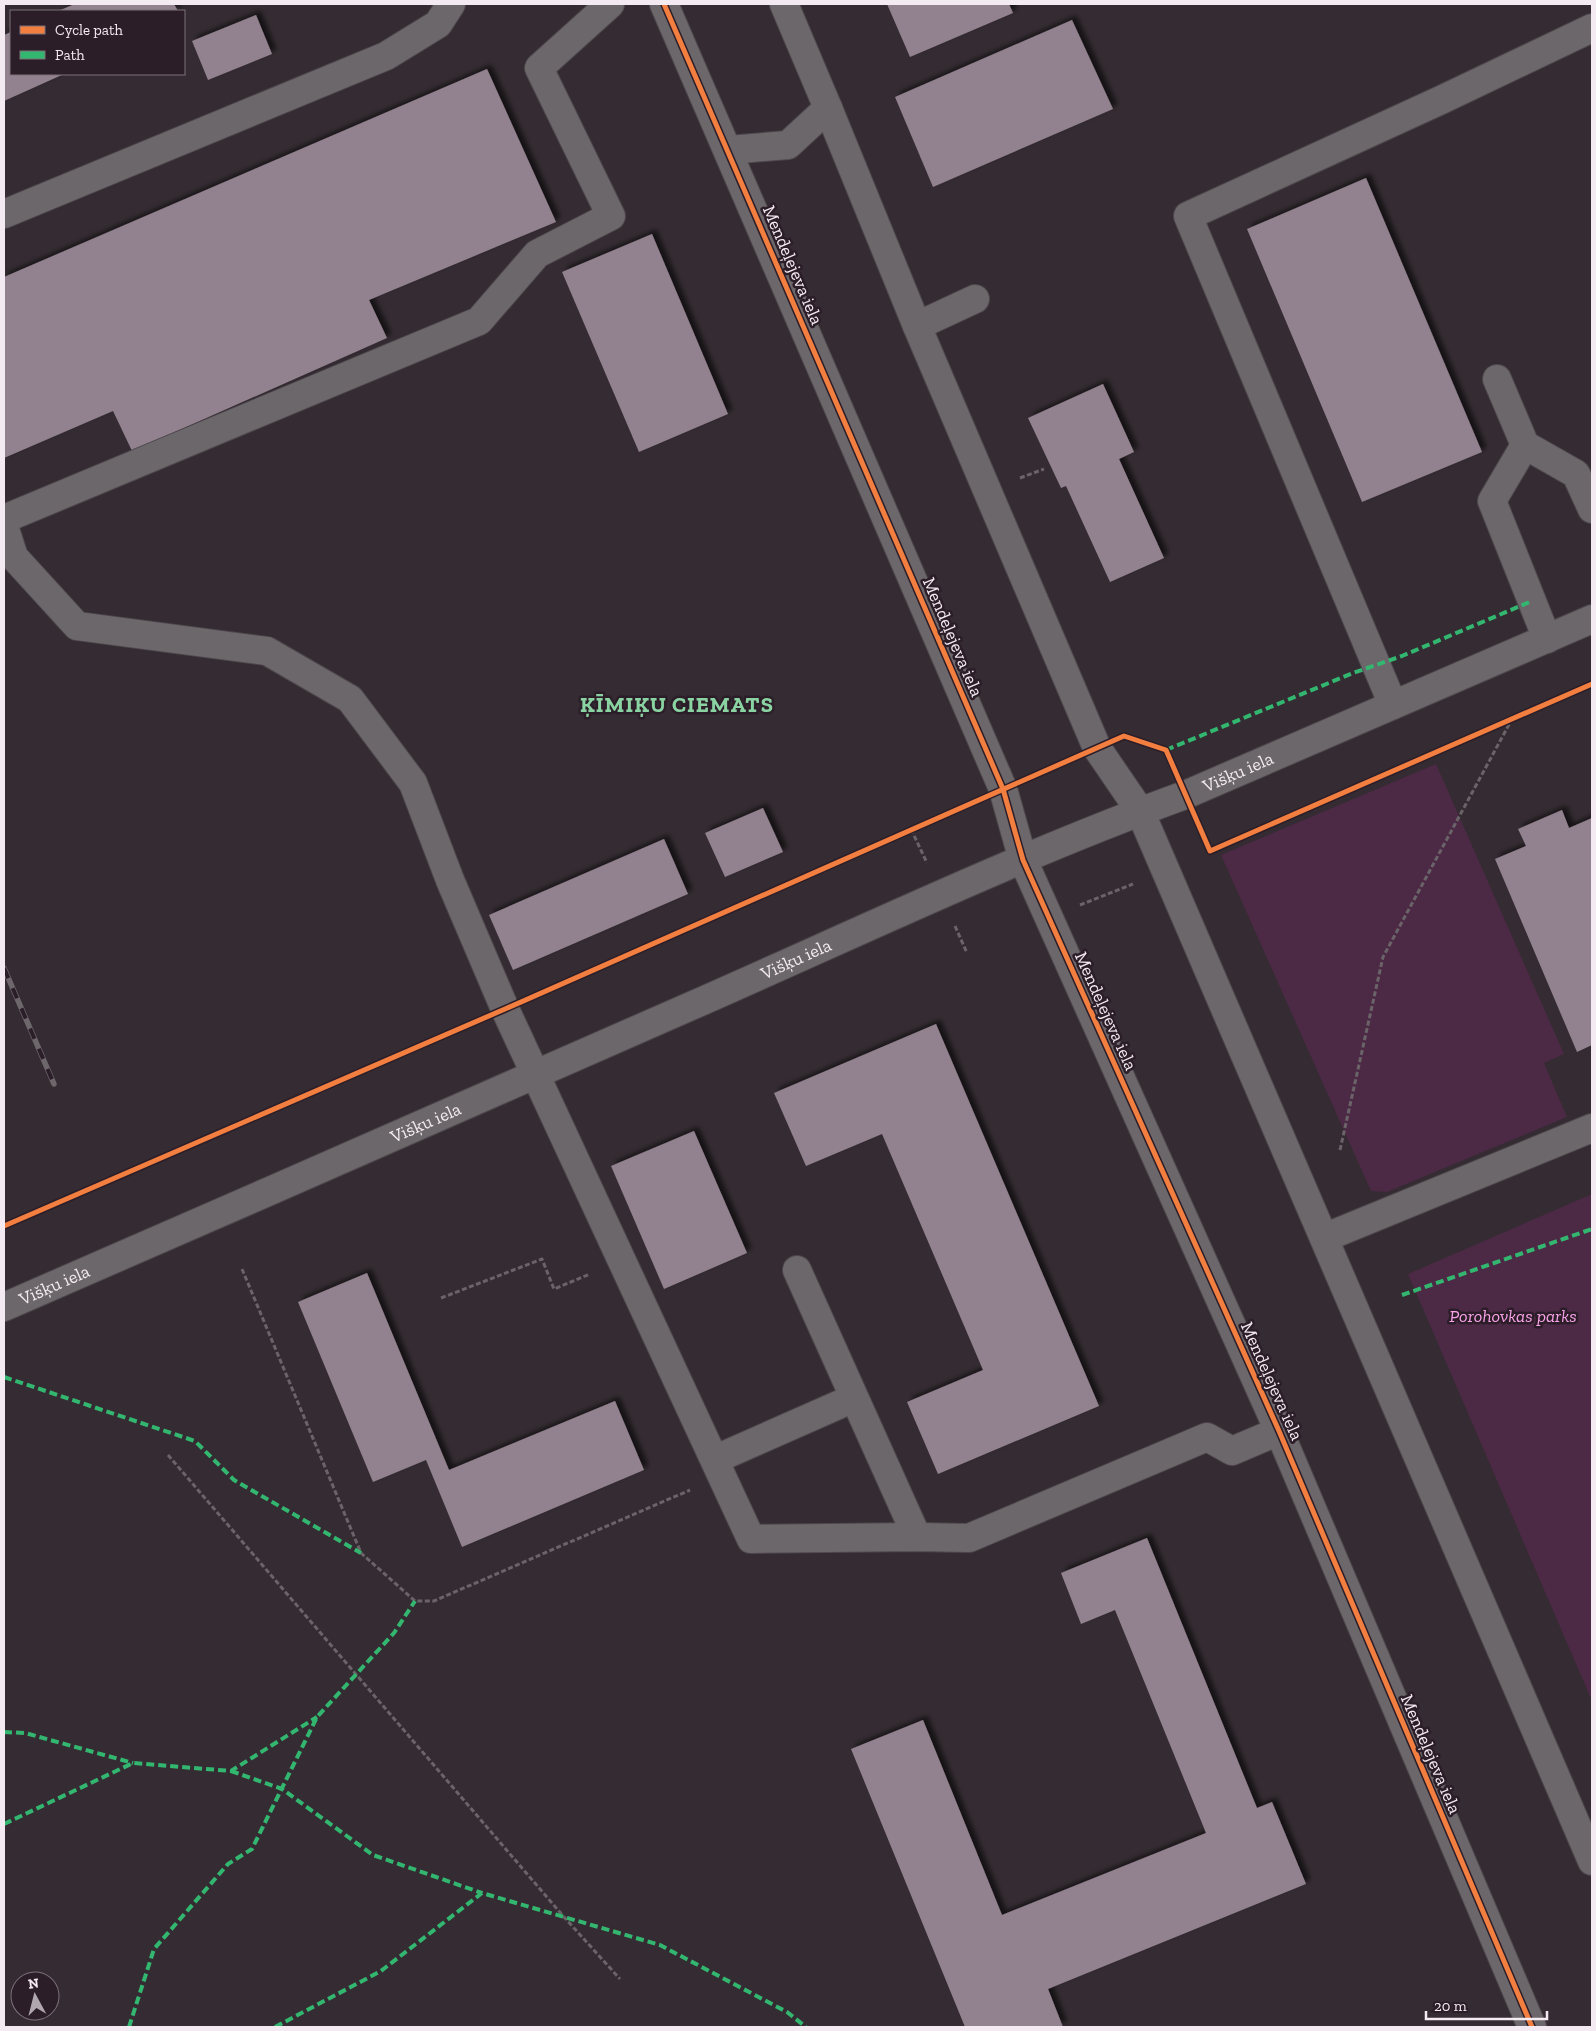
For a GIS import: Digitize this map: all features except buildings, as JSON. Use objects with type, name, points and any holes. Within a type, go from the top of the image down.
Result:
[{"type":"street","points":[[7,210],[386,56],[438,24],[451,4]]},
{"type":"street","points":[[4,518],[479,321],[536,254],[611,216],[539,68],[610,4]]},
{"type":"street","name":"Mendeļejeva iela","points":[[664,4],[1003,789],[1023,860],[1279,1430],[1532,2027]]},
{"type":"street","points":[[784,4],[916,326],[1097,748],[1140,812],[1592,1861]]},
{"type":"street","points":[[1393,704],[1188,216],[1441,100],[1592,28]]},
{"type":"street","points":[[728,150],[788,145],[828,108]]},
{"type":"street","points":[[916,326],[975,299]]},
{"type":"street","points":[[1497,379],[1525,445],[1576,474],[1592,509]]},
{"type":"street","points":[[1525,445],[1492,501],[1547,638]]},
{"type":"street","points":[[4,526],[14,558],[77,626],[267,652],[350,699],[413,783],[450,880],[505,1009],[752,1539],[917,1536],[970,1538],[1207,1437],[1232,1451],[1279,1430]]},
{"type":"street","name":"Višķu iela","points":[[4,1307],[1023,860],[1185,795],[1592,619]]},
{"type":"street","points":[[1324,1238],[1592,1128]]},
{"type":"street","points":[[797,1270],[917,1536]]},
{"type":"street","points":[[719,1467],[854,1398]]},
{"type":"path","points":[[1020,478],[1044,469]]},
{"type":"path","points":[[1340,1150],[1383,957],[1512,719]]},
{"type":"path","points":[[1026,779],[1068,760]]},
{"type":"path","points":[[902,833],[919,826]]},
{"type":"path","points":[[911,829],[928,866]]},
{"type":"path","points":[[1073,908],[1141,880]]},
{"type":"path","points":[[954,924],[968,953]]},
{"type":"path","points":[[440,1298],[542,1259],[554,1288],[623,1260]]},
{"type":"path","points":[[242,1269],[361,1553],[415,1601],[434,1601],[719,1467]]},
{"type":"path","points":[[168,1455],[620,1980]]},
{"type":"green space","points":[[1436,764],[1564,1054],[1544,1063],[1567,1117],[1387,1192],[1371,1191],[1221,855]]},
{"type":"green space","name":"Porohovkas parks","points":[[1592,1194],[1592,1701],[1408,1274]]},
{"type":"railway","points":[[4,968],[54,1084]]},
{"type":"marked path","points":[[1166,750],[1353,673],[1402,656],[1532,601]]},
{"type":"marked path","points":[[1402,1295],[1592,1229]]},
{"type":"marked path","points":[[4,1377],[195,1441],[234,1480],[361,1553]]},
{"type":"marked path","points":[[129,2027],[154,1949],[228,1864],[252,1849],[317,1717],[394,1633],[415,1601]]},
{"type":"marked path","points":[[4,1824],[133,1763],[231,1771],[317,1717]]},
{"type":"marked path","points":[[4,1732],[25,1733],[133,1763]]},
{"type":"marked path","points":[[231,1771],[282,1789],[373,1855],[482,1893]]},
{"type":"marked path","points":[[275,2027],[381,1971],[482,1893],[660,1945],[787,2012],[806,2027]]},
{"type":"cycle path","points":[[664,4],[1003,789],[1023,860],[1279,1431],[1532,2027]]},
{"type":"cycle path","points":[[4,1226],[505,1009],[1124,736],[1166,750],[1210,851],[1592,684]]},
{"type":"district","name":"ĶĪMIĶU CIEMATS","points":[[677,704]]}]
